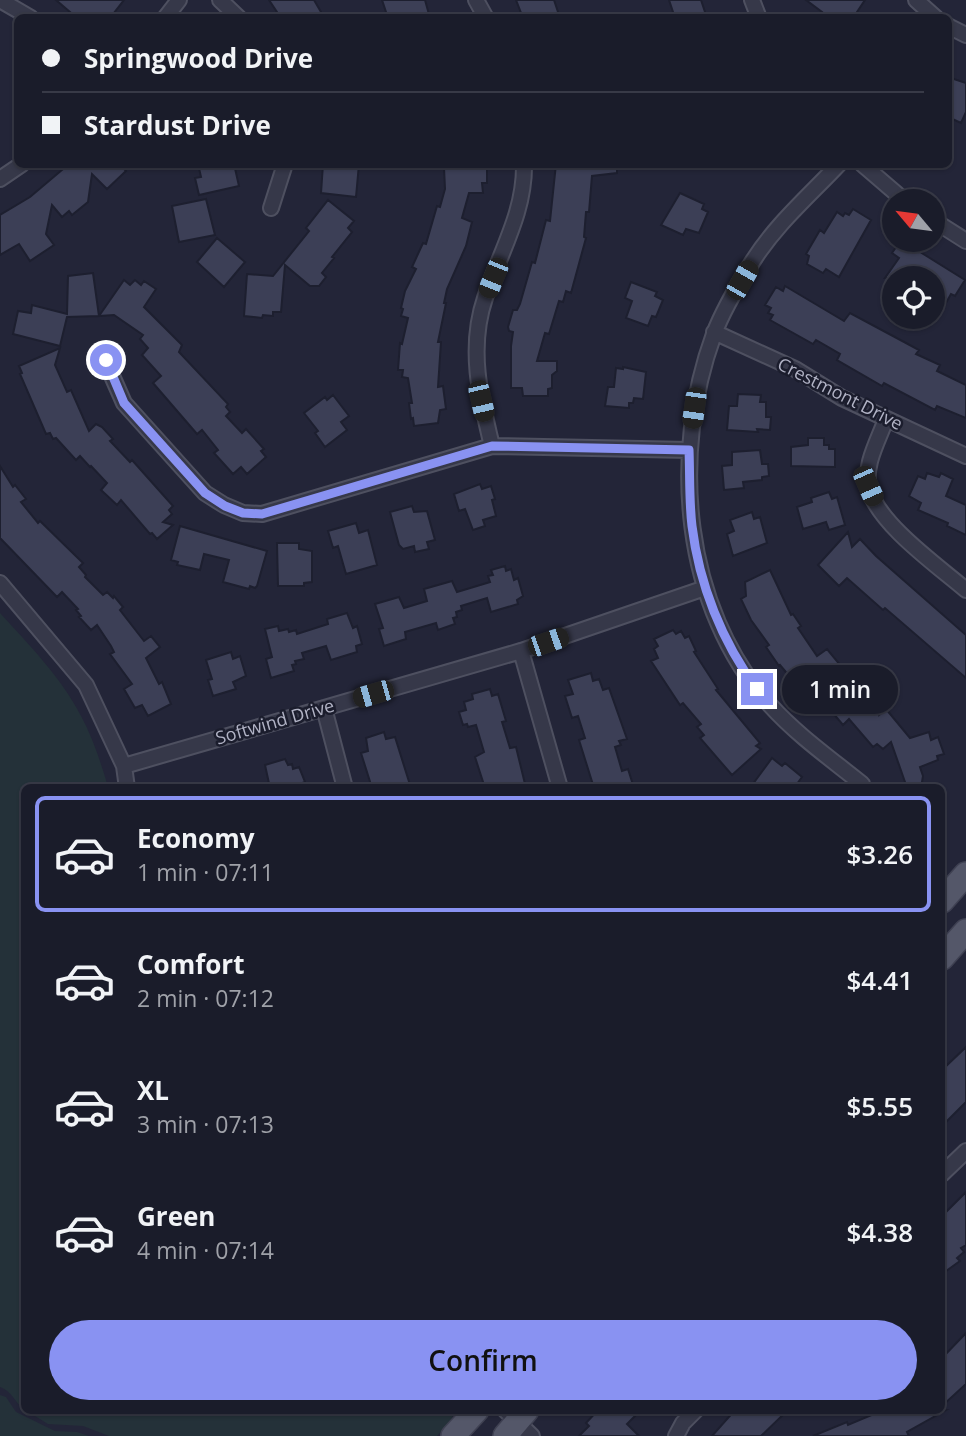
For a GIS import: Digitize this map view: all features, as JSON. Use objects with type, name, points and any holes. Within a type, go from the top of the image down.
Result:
[{"type":"main road","points":[[945,898],[966,874]]},
{"type":"main road","points":[[945,955],[966,931]]},
{"type":"main road","points":[[453,1436],[473,1414]]},
{"type":"street","points":[[0,0],[24,14]]},
{"type":"street","points":[[168,14],[179,0]]},
{"type":"street","points":[[220,0],[235,14]]},
{"type":"street","points":[[916,0],[932,14]]},
{"type":"street","points":[[0,179],[16,168]]},
{"type":"street","points":[[271,208],[284,168]]},
{"type":"street","points":[[492,446],[479,389],[476,333],[484,299],[518,213],[524,168]]},
{"type":"street","points":[[835,168],[778,229],[753,261],[715,332],[697,396],[689,450],[692,527],[705,588],[724,637],[745,673],[770,705],[796,730],[862,784]]},
{"type":"street","points":[[867,168],[891,189]]},
{"type":"street","points":[[945,228],[966,241]]},
{"type":"street","name":"Crestmont Drive","points":[[715,332],[795,369],[842,398],[966,456]]},
{"type":"street","points":[[106,360],[124,403],[205,493],[225,506],[243,513],[262,514],[492,446],[689,450]]},
{"type":"street","points":[[886,419],[869,468],[868,486],[877,506],[891,525],[966,590]]},
{"type":"street","points":[[0,583],[86,685],[124,765],[126,784]]},
{"type":"street","name":"Softwind Drive","points":[[124,765],[521,651],[705,588]]},
{"type":"street","points":[[521,651],[559,784]]},
{"type":"street","points":[[324,708],[344,784]]},
{"type":"street","points":[[945,1171],[966,1151]]},
{"type":"street","points":[[676,1436],[692,1414]]},
{"type":"shaded area","points":[[0,613],[44,662],[73,702],[93,742],[107,784],[21,784],[21,1406],[0,1387]]},
{"type":"shaded area","points":[[0,1395],[6,1397],[16,1412],[55,1431],[77,1432],[89,1436],[0,1436]]},
{"type":"shaded area","points":[[32,1414],[454,1414],[437,1436],[109,1436],[83,1426],[48,1424]]},
{"type":"building","points":[[56,0],[124,0],[113,14],[72,14]]},
{"type":"building","points":[[269,0],[314,0],[321,12],[318,14],[278,14]]},
{"type":"building","points":[[382,0],[425,0],[429,14],[387,14]]},
{"type":"building","points":[[516,0],[554,0],[559,14],[521,14]]},
{"type":"building","points":[[669,0],[701,0],[706,14],[674,14]]},
{"type":"building","points":[[806,0],[865,0],[856,14],[821,14],[822,12]]},
{"type":"building","points":[[952,78],[966,83],[966,112],[961,123],[952,119]]},
{"type":"building","points":[[64,168],[123,168],[126,171],[107,189],[92,174],[88,202],[72,215],[69,211],[62,217],[52,205],[46,234],[54,245],[30,261],[19,244],[0,255],[0,215],[30,197]]},
{"type":"building","points":[[199,168],[235,168],[239,186],[199,195],[195,178],[201,177]]},
{"type":"building","points":[[323,168],[359,168],[356,197],[321,193]]},
{"type":"building","points":[[444,168],[487,168],[487,183],[482,183],[483,193],[469,193],[462,218],[472,222],[466,246],[447,289],[444,303],[438,342],[441,342],[438,387],[443,386],[446,409],[440,410],[438,423],[414,426],[409,403],[412,403],[408,378],[402,377],[403,370],[398,370],[400,343],[402,344],[408,318],[401,316],[401,308],[405,291],[416,269],[412,267],[423,243],[426,244],[445,189]]},
{"type":"building","points":[[556,168],[617,168],[617,173],[592,176],[589,212],[586,212],[586,238],[571,293],[566,291],[563,302],[559,301],[549,334],[545,333],[537,361],[557,361],[557,371],[552,375],[552,388],[548,389],[548,396],[523,396],[522,388],[511,388],[513,332],[509,331],[508,327],[513,310],[517,310],[520,304],[532,262],[535,263],[546,220],[550,221]]},
{"type":"building","points":[[680,193],[704,204],[702,209],[708,212],[699,233],[686,229],[683,235],[661,225]]},
{"type":"building","points":[[206,199],[215,235],[179,242],[172,206]]},
{"type":"building","points":[[328,200],[354,221],[348,228],[352,232],[322,273],[326,277],[319,286],[310,286],[285,265],[281,312],[273,312],[273,316],[263,315],[262,318],[244,316],[247,274],[273,276],[309,231],[306,228]]},
{"type":"building","points":[[853,209],[871,220],[839,277],[826,269],[823,273],[807,264],[809,256],[806,254],[820,230],[824,233],[837,212],[843,216],[845,213],[849,215]]},
{"type":"building","points":[[217,238],[245,262],[224,287],[197,262]]},
{"type":"building","points":[[920,252],[943,266],[893,266],[899,258],[892,253]]},
{"type":"building","points":[[945,268],[965,280],[955,296],[951,294],[945,305]]},
{"type":"building","points":[[93,273],[99,316],[67,317],[60,346],[13,334],[18,311],[31,313],[32,305],[67,314],[68,276]]},
{"type":"building","points":[[124,280],[130,285],[135,280],[141,285],[144,281],[156,289],[144,307],[182,345],[179,352],[228,404],[226,407],[230,412],[226,416],[242,433],[246,429],[264,449],[261,451],[266,457],[247,474],[241,467],[233,474],[214,453],[218,450],[202,430],[197,434],[153,383],[161,376],[142,355],[148,348],[140,339],[143,335],[114,315],[99,316]]},
{"type":"building","points":[[631,282],[657,292],[655,296],[663,300],[656,317],[652,316],[648,326],[626,318],[632,301],[625,298]]},
{"type":"building","points":[[785,286],[844,321],[850,313],[919,350],[916,354],[940,365],[937,371],[966,385],[966,418],[937,406],[935,410],[884,383],[882,386],[837,360],[840,354],[816,340],[813,344],[770,320],[773,315],[768,313],[771,308],[765,305],[776,287],[783,291]]},
{"type":"building","points":[[60,348],[55,365],[67,392],[71,390],[89,431],[96,424],[102,427],[113,439],[110,441],[130,462],[132,460],[173,506],[169,510],[172,514],[163,522],[173,525],[157,539],[121,500],[117,505],[101,490],[107,483],[91,466],[80,456],[76,460],[56,438],[53,439],[50,433],[46,434],[19,366]]},
{"type":"building","points":[[616,368],[646,372],[643,399],[634,398],[633,403],[629,403],[629,408],[605,406],[608,387],[614,387]]},
{"type":"building","points":[[738,394],[761,395],[760,402],[766,402],[766,417],[771,417],[770,430],[727,430],[729,406],[737,406]]},
{"type":"building","points":[[333,395],[349,416],[341,422],[347,430],[325,447],[315,433],[318,431],[304,413],[325,397],[327,400]]},
{"type":"building","points":[[808,438],[824,438],[824,445],[835,449],[835,467],[791,466],[791,447],[808,445]]},
{"type":"building","points":[[760,450],[762,464],[768,464],[769,476],[762,477],[762,480],[743,482],[744,488],[724,490],[722,466],[732,465],[732,452]]},
{"type":"building","points":[[0,466],[13,487],[15,485],[26,499],[21,502],[38,523],[40,521],[83,563],[79,567],[85,577],[103,595],[107,592],[113,598],[114,596],[123,607],[120,610],[144,641],[151,636],[160,647],[146,658],[159,684],[162,682],[171,704],[148,716],[142,705],[135,708],[124,689],[132,684],[110,654],[114,652],[97,625],[91,630],[79,617],[81,616],[76,610],[78,609],[62,592],[57,597],[0,538]]},
{"type":"building","points":[[927,473],[939,477],[941,473],[953,479],[946,496],[966,505],[966,535],[947,526],[948,523],[918,510],[921,503],[909,496],[918,476],[925,479]]},
{"type":"building","points":[[480,484],[482,489],[491,486],[496,516],[483,520],[485,526],[473,530],[465,509],[459,511],[454,494]]},
{"type":"building","points":[[829,492],[832,499],[837,497],[845,525],[829,530],[826,522],[803,529],[797,507],[812,502],[811,498]]},
{"type":"building","points":[[412,506],[414,512],[427,511],[435,540],[427,542],[429,549],[415,552],[414,546],[403,549],[399,545],[390,512]]},
{"type":"building","points":[[752,512],[754,519],[760,517],[767,543],[733,556],[727,534],[734,531],[730,520]]},
{"type":"building","points":[[356,523],[359,533],[368,530],[377,565],[346,574],[338,546],[333,548],[328,531]]},
{"type":"building","points":[[180,526],[267,551],[257,586],[250,586],[249,589],[223,582],[229,560],[204,554],[200,570],[177,565],[178,562],[171,560]]},
{"type":"building","points":[[848,532],[852,547],[860,539],[966,635],[966,678],[847,578],[839,586],[818,565]]},
{"type":"building","points":[[277,543],[299,543],[299,549],[312,551],[312,582],[304,583],[304,586],[278,586]]},
{"type":"building","points":[[505,566],[506,571],[511,569],[514,580],[518,578],[523,596],[517,600],[518,604],[491,612],[487,598],[461,606],[462,610],[456,612],[457,617],[453,618],[455,624],[438,630],[436,623],[405,632],[406,639],[384,646],[379,629],[383,628],[375,604],[399,597],[404,608],[427,601],[424,589],[452,581],[457,592],[490,582],[488,576],[493,575],[491,570]]},
{"type":"building","points":[[770,570],[791,615],[793,614],[801,626],[798,628],[817,656],[827,649],[841,666],[838,669],[854,688],[859,686],[865,694],[870,690],[879,715],[886,709],[910,738],[929,732],[931,740],[938,737],[944,754],[937,756],[938,760],[920,767],[923,776],[922,784],[905,784],[891,742],[883,749],[877,744],[873,747],[849,719],[843,725],[832,712],[836,709],[820,692],[819,694],[813,687],[809,691],[807,687],[802,691],[779,666],[741,599],[746,596],[745,582]]},
{"type":"building","points":[[347,613],[353,628],[357,626],[362,644],[356,646],[357,652],[331,660],[326,646],[302,653],[304,659],[295,661],[296,664],[292,665],[294,671],[271,678],[266,659],[272,657],[265,629],[278,626],[279,631],[296,630],[297,634],[328,624],[327,619]]},
{"type":"building","points":[[673,630],[676,634],[681,631],[685,638],[689,636],[696,651],[694,652],[718,689],[716,690],[760,743],[756,746],[761,749],[732,775],[700,738],[704,735],[697,727],[701,724],[683,703],[680,705],[651,661],[658,658],[654,649],[658,646],[654,639]]},
{"type":"building","points":[[231,652],[233,659],[240,656],[246,676],[233,682],[236,689],[213,696],[208,680],[212,679],[206,660]]},
{"type":"building","points":[[591,673],[593,681],[599,679],[603,690],[609,688],[627,739],[619,741],[621,745],[615,747],[622,771],[628,769],[633,784],[593,784],[579,740],[585,738],[578,716],[572,718],[565,696],[573,694],[568,680]]},
{"type":"building","points":[[490,689],[492,696],[498,694],[506,721],[502,722],[510,748],[516,747],[525,784],[484,784],[475,757],[484,752],[476,725],[463,725],[459,712],[466,710],[464,702],[473,699],[472,694]]},
{"type":"building","points":[[384,732],[386,739],[395,737],[410,784],[371,784],[361,753],[368,751],[366,738]]},
{"type":"building","points":[[772,758],[782,766],[785,763],[802,777],[797,784],[753,784]]},
{"type":"building","points":[[285,759],[288,765],[292,764],[293,769],[299,767],[305,782],[269,784],[265,765]]},
{"type":"building","points":[[966,1047],[966,1102],[945,1123],[945,1067]]},
{"type":"building","points":[[966,1192],[966,1245],[961,1248],[964,1252],[957,1258],[960,1261],[945,1272],[945,1213]]},
{"type":"building","points":[[966,1333],[966,1384],[945,1403],[945,1355]]},
{"type":"building","points":[[594,1414],[637,1414],[627,1424],[639,1436],[579,1436],[589,1426],[586,1423]]},
{"type":"building","points":[[731,1414],[784,1414],[761,1436],[712,1436]]},
{"type":"building","points":[[874,1414],[939,1414],[907,1432],[909,1436],[813,1436],[847,1422],[848,1425]]},
{"type":"route","points":[[106,360],[124,403],[205,493],[225,506],[243,513],[262,514],[492,446],[689,450],[692,527],[705,588],[724,637],[757,689]]}]
